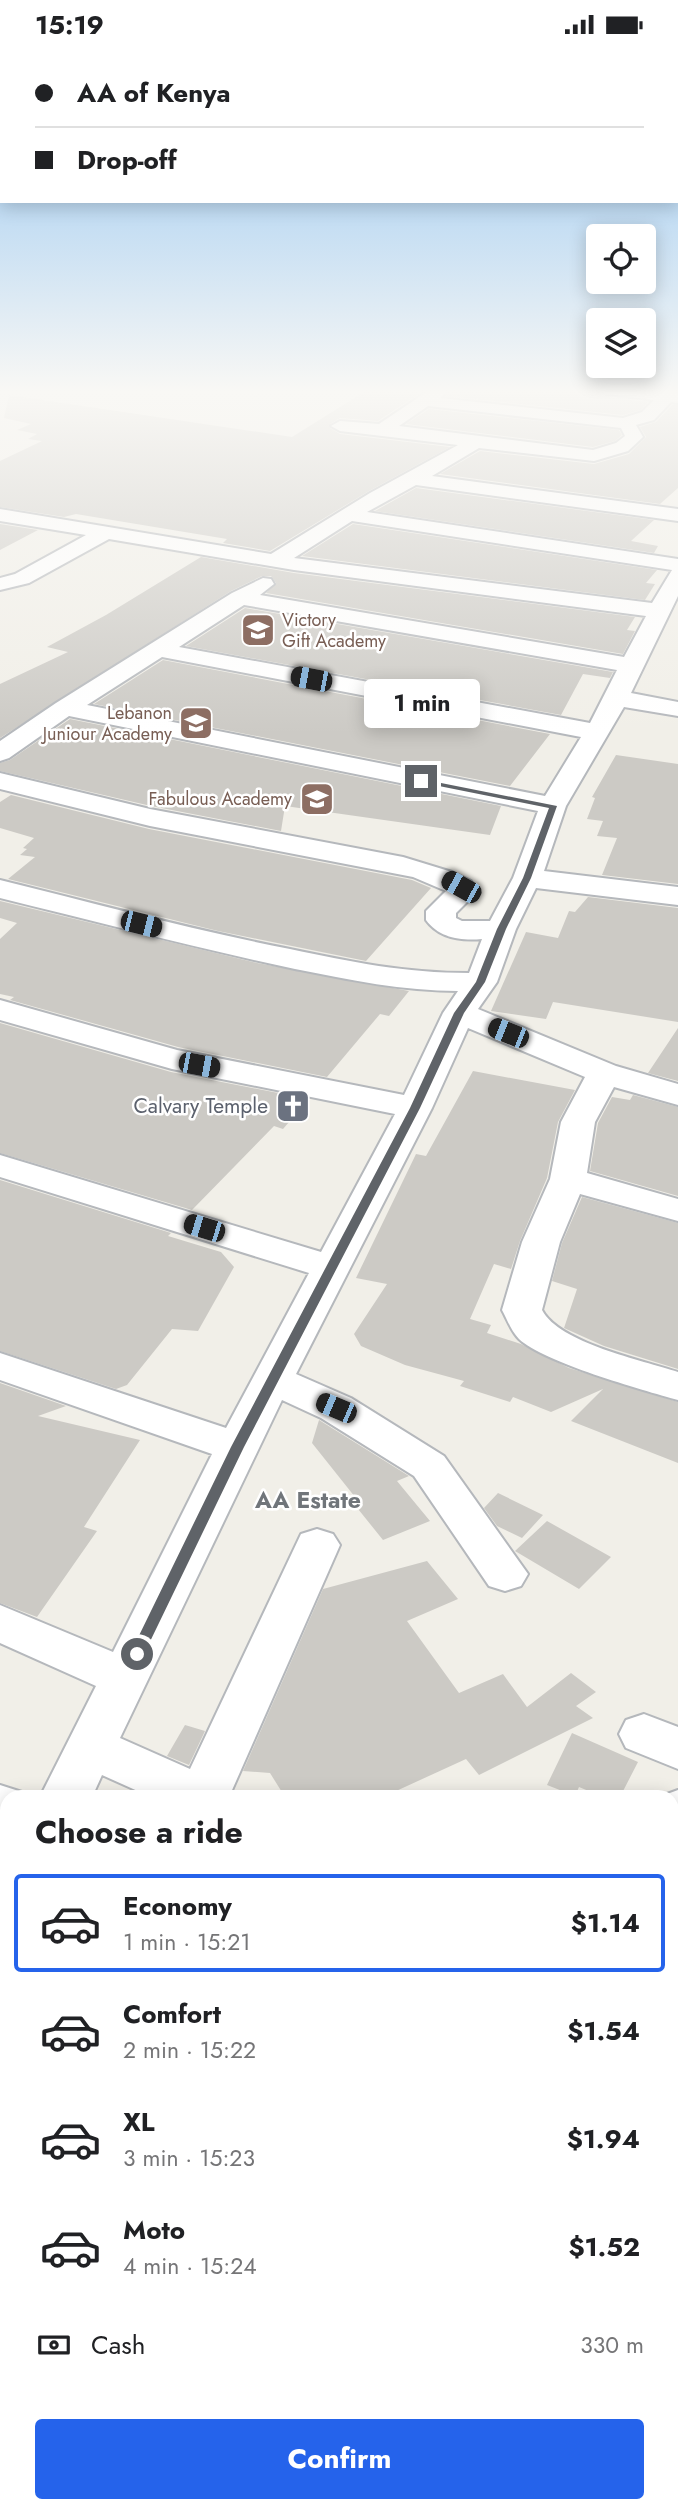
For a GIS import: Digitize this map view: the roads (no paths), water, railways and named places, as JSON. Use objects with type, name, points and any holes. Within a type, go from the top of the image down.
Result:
[{"type":"street","points":[[0,753],[65,708],[240,597],[349,515],[369,504]]},
{"type":"street","points":[[597,504],[678,515]]},
{"type":"street","points":[[0,515],[284,563],[674,584]]},
{"type":"street","points":[[349,515],[674,584]]},
{"type":"street","points":[[42,539],[65,526]]},
{"type":"street","points":[[0,584],[22,579],[105,533]]},
{"type":"street","points":[[70,1790],[237,1447],[415,1108],[459,1013],[481,982],[501,929],[527,878],[553,806],[617,698],[631,665],[674,584]]},
{"type":"street","points":[[240,597],[631,665]]},
{"type":"street","points":[[160,650],[595,732]]},
{"type":"street","points":[[617,698],[678,709]]},
{"type":"street","points":[[65,708],[553,806]]},
{"type":"street","points":[[0,781],[197,827],[354,858],[396,863],[443,877],[461,887],[461,892],[442,911],[441,920],[446,926],[454,930],[501,929]]},
{"type":"street","points":[[527,878],[678,896]]},
{"type":"street","points":[[0,888],[244,949],[377,976],[421,982],[481,982]]},
{"type":"street","points":[[0,1010],[172,1059],[415,1108]]},
{"type":"street","points":[[459,1013],[604,1073],[678,1095]]},
{"type":"street","points":[[604,1073],[578,1122],[568,1179],[541,1242],[522,1310],[532,1329],[555,1345],[678,1386]]},
{"type":"street","points":[[0,1166],[331,1267]]},
{"type":"street","points":[[568,1179],[678,1210]]},
{"type":"street","points":[[0,1366],[237,1447]]},
{"type":"street","points":[[272,1380],[336,1408],[429,1466],[505,1574]]},
{"type":"street","points":[[205,1790],[317,1545]]},
{"type":"street","points":[[0,1623],[126,1678]]},
{"type":"street","points":[[91,1747],[186,1790]]},
{"type":"place","name":"Victory Gift Academy","points":[[258,630]]},
{"type":"place","name":"Lebanon Juniour Academy","points":[[196,723]]},
{"type":"place","name":"Fabulous Academy","points":[[317,799]]},
{"type":"place","name":"Calvary Temple","points":[[293,1106]]},
{"type":"district","name":"AA Estate","points":[[308,1500]]}]
